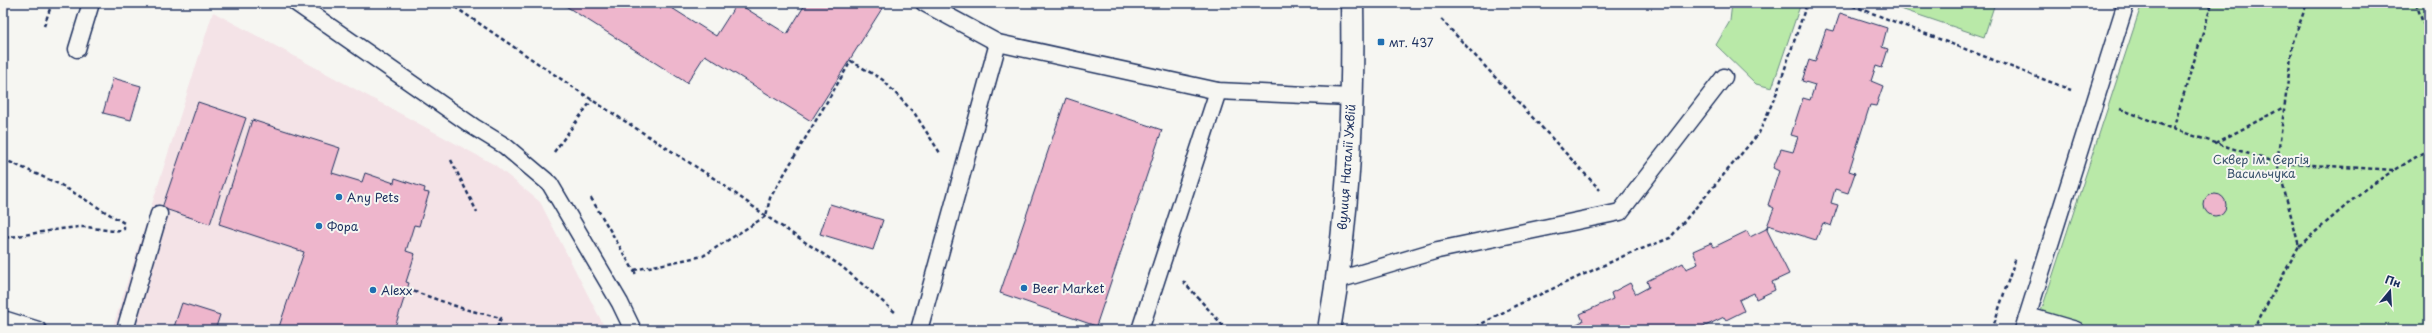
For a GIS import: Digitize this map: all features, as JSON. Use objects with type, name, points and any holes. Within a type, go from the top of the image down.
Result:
[{"type":"street","name":"вулиця Наталії Ужвій","points":[[1329,330],[1338,280],[1347,184],[1351,97],[1352,3]]},
{"type":"lane","points":[[76,49],[90,3]]},
{"type":"lane","points":[[296,3],[474,127],[505,146],[550,184],[620,302],[633,330]]},
{"type":"lane","points":[[924,3],[998,43],[1218,91],[1351,97]]},
{"type":"lane","points":[[2076,330],[2026,323],[2126,3]]},
{"type":"lane","points":[[919,330],[998,43]]},
{"type":"lane","points":[[1338,280],[1438,250],[1620,212],[1724,78]]},
{"type":"lane","points":[[1140,330],[1162,258],[1218,91]]},
{"type":"lane","points":[[125,330],[159,214]]},
{"type":"lane","points":[[3,319],[38,330]]},
{"type":"path","points":[[44,26],[52,3]]},
{"type":"path","points":[[449,3],[592,100],[718,181],[766,216],[840,266],[899,315]]},
{"type":"path","points":[[1470,330],[1515,306],[1606,264],[1670,238],[1759,133],[1777,92],[1807,3]]},
{"type":"path","points":[[1846,3],[2173,129],[2277,163],[2395,170]]},
{"type":"path","points":[[2173,129],[2212,3]]},
{"type":"path","points":[[2300,246],[2277,163],[2293,42],[2307,3]]},
{"type":"path","points":[[2416,3],[2423,23],[2429,29]]},
{"type":"path","points":[[1441,19],[1620,212]]},
{"type":"path","points":[[634,270],[703,256],[766,216],[770,198],[851,61],[883,80],[915,114],[940,153]]},
{"type":"path","points":[[552,154],[592,100]]},
{"type":"path","points":[[2215,143],[2284,108]]},
{"type":"path","points":[[2253,330],[2300,246],[2364,190],[2429,149]]},
{"type":"path","points":[[3,159],[74,192],[124,223],[124,229],[118,231],[96,227],[80,227],[3,238]]},
{"type":"path","points":[[450,160],[477,212]]},
{"type":"path","points":[[1162,258],[1227,330]]},
{"type":"path","points":[[407,289],[464,309],[501,318],[496,330]]},
{"type":"shaded area","points":[[213,12],[495,165],[540,202],[606,330],[112,330]]},
{"type":"green space","points":[[1732,3],[1801,3],[1772,88],[1756,84],[1716,45],[1730,21]]},
{"type":"green space","points":[[1883,3],[1995,3],[1984,37]]},
{"type":"green space","name":"Сквер ім. Сергія Васильчука","points":[[2142,3],[2429,3],[2429,330],[2035,330]]},
{"type":"building","points":[[561,3],[664,3],[716,36],[737,3],[787,34],[806,3],[877,3],[883,7],[811,121],[705,55],[687,83]]},
{"type":"building","points":[[1840,13],[1887,28],[1882,47],[1888,49],[1882,68],[1876,66],[1871,81],[1883,86],[1876,106],[1870,105],[1849,171],[1855,173],[1848,193],[1835,189],[1831,203],[1838,205],[1831,226],[1823,223],[1816,240],[1768,225],[1767,230],[1789,274],[1772,282],[1775,290],[1756,299],[1754,293],[1739,300],[1744,311],[1726,320],[1724,317],[1697,330],[1570,330],[1569,328],[1583,321],[1580,314],[1613,299],[1611,293],[1630,283],[1636,294],[1649,287],[1647,281],[1683,263],[1686,269],[1698,264],[1693,251],[1711,243],[1714,247],[1747,231],[1750,237],[1766,229],[1774,208],[1768,205],[1779,171],[1773,168],[1781,149],[1793,152],[1798,137],[1791,135],[1803,98],[1810,100],[1815,85],[1802,81],[1809,60],[1815,62],[1826,29],[1834,31]]},
{"type":"building","points":[[113,78],[141,86],[131,120],[103,113]]},
{"type":"building","points":[[1066,98],[1162,130],[1096,326],[1000,293]]},
{"type":"building","points":[[198,102],[246,118],[210,224],[162,208]]},
{"type":"building","name":"Фора","points":[[252,120],[340,148],[332,173],[362,182],[365,173],[394,183],[395,178],[425,188],[424,192],[429,193],[419,226],[414,225],[406,251],[415,254],[406,282],[409,283],[394,330],[278,330],[304,252],[219,224]]},
{"type":"building","points":[[2215,194],[2223,197],[2226,205],[2223,213],[2215,216],[2207,213],[2204,205],[2207,197]]},
{"type":"building","points":[[830,204],[883,220],[873,250],[820,234]]},
{"type":"building","points":[[182,303],[220,315],[215,330],[173,330]]},
{"type":"place","name":"мт. 437","points":[[1381,42]]},
{"type":"place","name":"Any Pets","points":[[339,197]]},
{"type":"place","name":"Фора","points":[[319,226]]},
{"type":"place","name":"Beer Market","points":[[1024,288]]},
{"type":"place","name":"Alexx","points":[[373,290]]}]
